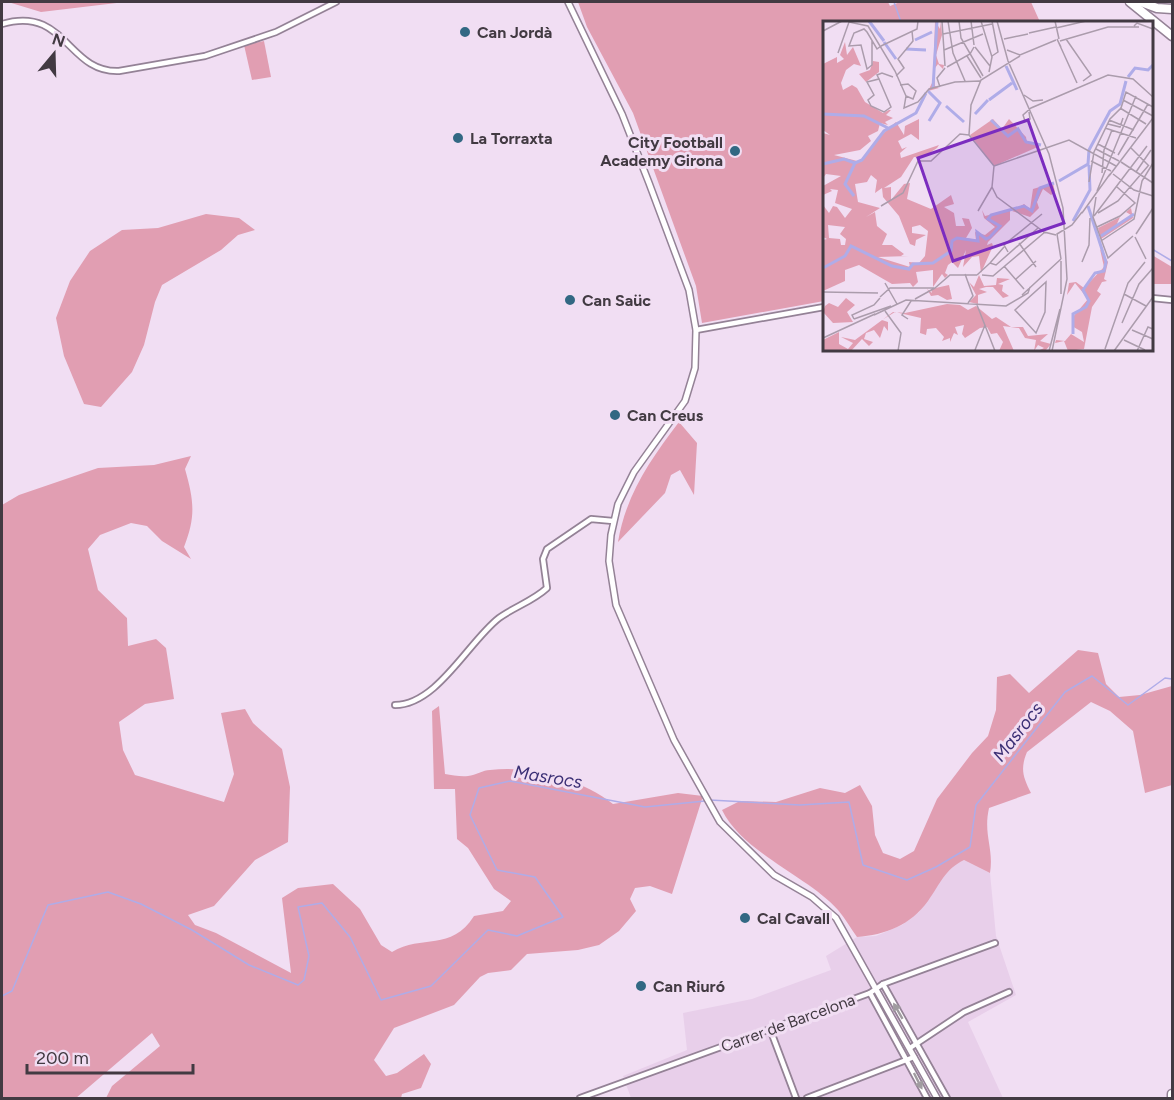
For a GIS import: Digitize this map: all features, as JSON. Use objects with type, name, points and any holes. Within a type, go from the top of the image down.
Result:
[{"type":"highway","points":[[1130,2],[1173,36]]},
{"type":"highway","points":[[1141,2],[1157,8],[1173,9]]},
{"type":"street","points":[[2,24],[19,19],[31,20],[62,38],[93,67],[107,71],[119,71],[205,56],[276,32],[336,2]]},
{"type":"street","points":[[568,2],[622,114],[649,183],[689,290],[696,330],[695,368],[685,401],[634,472],[613,521],[609,561],[618,613],[675,740],[720,822],[764,867],[821,903],[836,918],[937,1098]]},
{"type":"street","points":[[1153,298],[1173,300]]},
{"type":"street","points":[[696,330],[823,307]]},
{"type":"street","points":[[395,705],[412,702],[431,689],[498,619],[547,588],[543,559],[547,549],[591,519],[613,521]]},
{"type":"street","name":"Carrer de Barcelona","points":[[580,1098],[590,1097],[870,993],[883,984],[995,943]]},
{"type":"street","points":[[883,984],[947,1098]]},
{"type":"street","points":[[910,1048],[964,1012],[1009,992]]},
{"type":"street","points":[[870,993],[927,1098]]},
{"type":"street","points":[[770,1029],[796,1098]]},
{"type":"street","points":[[807,1098],[914,1057]]},
{"type":"shaded area","points":[[8,2],[125,2],[41,12]]},
{"type":"shaded area","name":"City Football Academy Girona","points":[[578,2],[888,2],[890,6],[900,2],[1031,2],[1040,21],[823,21],[823,301],[702,323],[696,286],[633,113],[587,27]]},
{"type":"shaded area","points":[[264,41],[271,77],[252,80],[244,45]]},
{"type":"shaded area","points":[[206,214],[239,218],[255,230],[238,235],[221,250],[162,285],[155,302],[144,345],[132,372],[101,407],[84,404],[64,356],[56,318],[70,281],[90,251],[122,230],[158,228]]},
{"type":"shaded area","points":[[1153,256],[1172,267],[1172,284],[1153,284]]},
{"type":"shaded area","points":[[679,422],[697,443],[694,495],[680,470],[671,475],[665,493],[618,542],[633,493]]},
{"type":"shaded area","points":[[191,456],[185,469],[192,500],[192,517],[184,547],[191,559],[162,541],[147,526],[131,523],[100,535],[88,549],[98,590],[127,618],[128,646],[156,639],[166,648],[174,699],[145,704],[119,722],[123,750],[135,775],[224,802],[234,774],[221,713],[245,709],[253,723],[282,749],[290,787],[288,842],[255,860],[214,906],[188,915],[195,925],[216,933],[291,973],[282,898],[298,888],[333,884],[360,909],[381,945],[392,952],[414,944],[446,938],[465,927],[474,916],[503,911],[511,901],[494,889],[468,848],[457,839],[455,789],[434,789],[432,711],[439,706],[445,774],[465,776],[487,770],[506,769],[539,772],[586,787],[613,804],[678,793],[703,796],[672,894],[650,886],[635,888],[630,899],[636,911],[619,931],[599,945],[578,950],[527,954],[511,970],[488,973],[480,977],[454,1005],[394,1028],[374,1060],[386,1076],[397,1073],[424,1054],[431,1064],[421,1088],[402,1094],[401,1098],[106,1098],[112,1086],[160,1046],[152,1033],[76,1098],[2,1098],[2,505],[19,495],[98,468],[154,465]]},
{"type":"shaded area","points":[[1078,650],[1098,653],[1106,684],[1119,697],[1140,695],[1172,686],[1172,785],[1145,793],[1133,731],[1110,711],[1091,702],[1027,752],[1023,773],[1031,793],[989,808],[987,826],[991,856],[990,873],[964,860],[957,864],[943,878],[921,909],[897,927],[878,934],[857,937],[841,913],[826,898],[744,839],[722,810],[740,801],[776,802],[820,788],[845,793],[860,785],[872,806],[875,835],[883,853],[900,859],[914,851],[937,799],[988,736],[996,710],[997,677],[1010,674],[1029,693]]},
{"type":"shaded area","points":[[964,860],[990,873],[996,936],[1016,995],[968,1022],[1003,1098],[631,1098],[623,1076],[687,1050],[683,1013],[752,999],[831,970],[826,956],[857,937],[876,936],[902,925],[919,912],[949,867]]},
{"type":"waterway","points":[[894,2],[901,21]]},
{"type":"waterway","points":[[1153,250],[1172,261]]},
{"type":"waterway","name":"Masrocs","points":[[710,800],[800,805],[849,802],[863,865],[907,880],[936,867],[970,847],[976,805],[1065,692],[1092,676],[1128,705],[1165,678],[1172,679]]},
{"type":"waterway","name":"Masrocs","points":[[2,996],[12,991],[48,905],[108,892],[141,904],[192,930],[249,965],[298,985],[304,980],[309,956],[298,907],[322,903],[350,937],[381,1000],[431,986],[488,930],[517,936],[563,917],[535,877],[497,870],[470,815],[479,788],[510,781],[645,807],[705,801]]},
{"type":"place","name":"Can Jordà","points":[[465,32]]},
{"type":"place","name":"La Torraxta","points":[[458,138]]},
{"type":"place","name":"City Football Academy Girona","points":[[735,151]]},
{"type":"place","name":"Can Saüc","points":[[570,300]]},
{"type":"place","name":"Can Creus","points":[[615,415]]},
{"type":"place","name":"Cal Cavall","points":[[745,918]]},
{"type":"place","name":"Can Riuró","points":[[641,986]]}]
